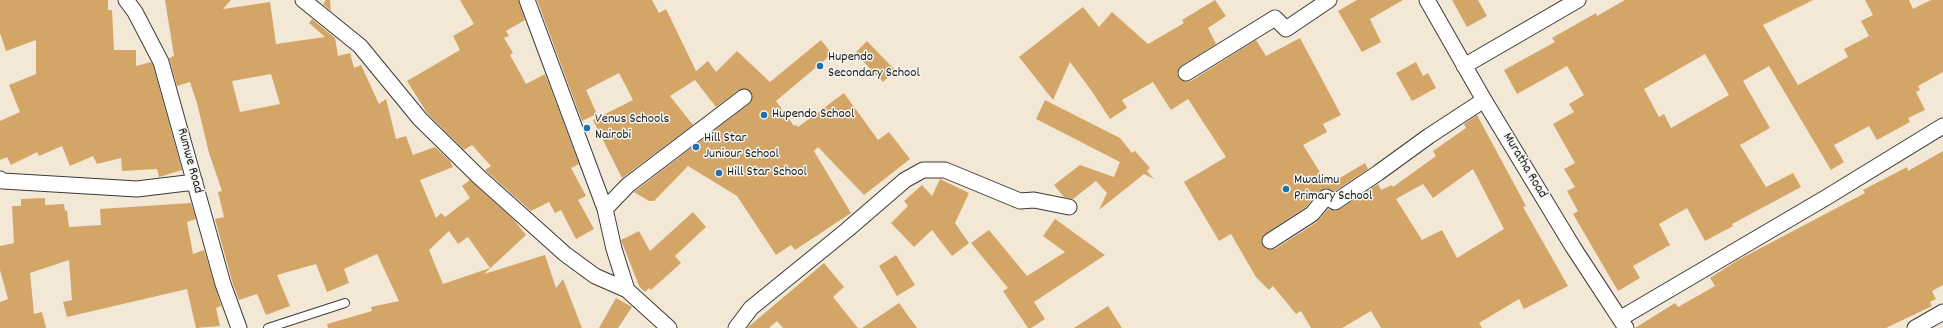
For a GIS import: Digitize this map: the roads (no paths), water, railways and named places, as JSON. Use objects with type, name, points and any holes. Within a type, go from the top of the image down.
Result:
[{"type":"street","name":"Rumwe Road","points":[[126,0],[135,12],[161,62],[222,284],[239,328]]},
{"type":"street","points":[[302,0],[360,46],[420,119],[489,187],[565,254],[596,276],[627,290],[669,328]]},
{"type":"street","points":[[527,0],[605,209],[614,249],[627,290]]},
{"type":"street","points":[[1186,73],[1275,18],[1286,29],[1329,0]]},
{"type":"street","name":"Muratha Road","points":[[1427,0],[1484,100],[1573,247],[1624,323]]},
{"type":"street","points":[[1464,66],[1578,0]]},
{"type":"street","points":[[605,209],[628,185],[744,97]]},
{"type":"street","points":[[1270,241],[1312,214],[1326,197],[1335,202],[1378,174],[1429,136],[1484,100]]},
{"type":"street","points":[[1624,323],[1943,126]]},
{"type":"street","points":[[736,328],[751,308],[847,230],[905,180],[923,170],[945,170],[1020,201],[1034,200],[1069,207]]},
{"type":"street","points":[[0,179],[3,181],[137,190],[195,182]]},
{"type":"street","points":[[1915,328],[1943,312]]},
{"type":"lane","points":[[268,328],[345,303]]},
{"type":"place","name":"Hupendo Secondary School","points":[[820,66]]},
{"type":"place","name":"Hupendo School","points":[[764,115]]},
{"type":"place","name":"Venus Schools Nairobi","points":[[587,128]]},
{"type":"place","name":"Hill Star Juniour School","points":[[696,147]]},
{"type":"place","name":"Hill Star School","points":[[719,173]]},
{"type":"place","name":"Mwalimu Primary School","points":[[1286,189]]}]
